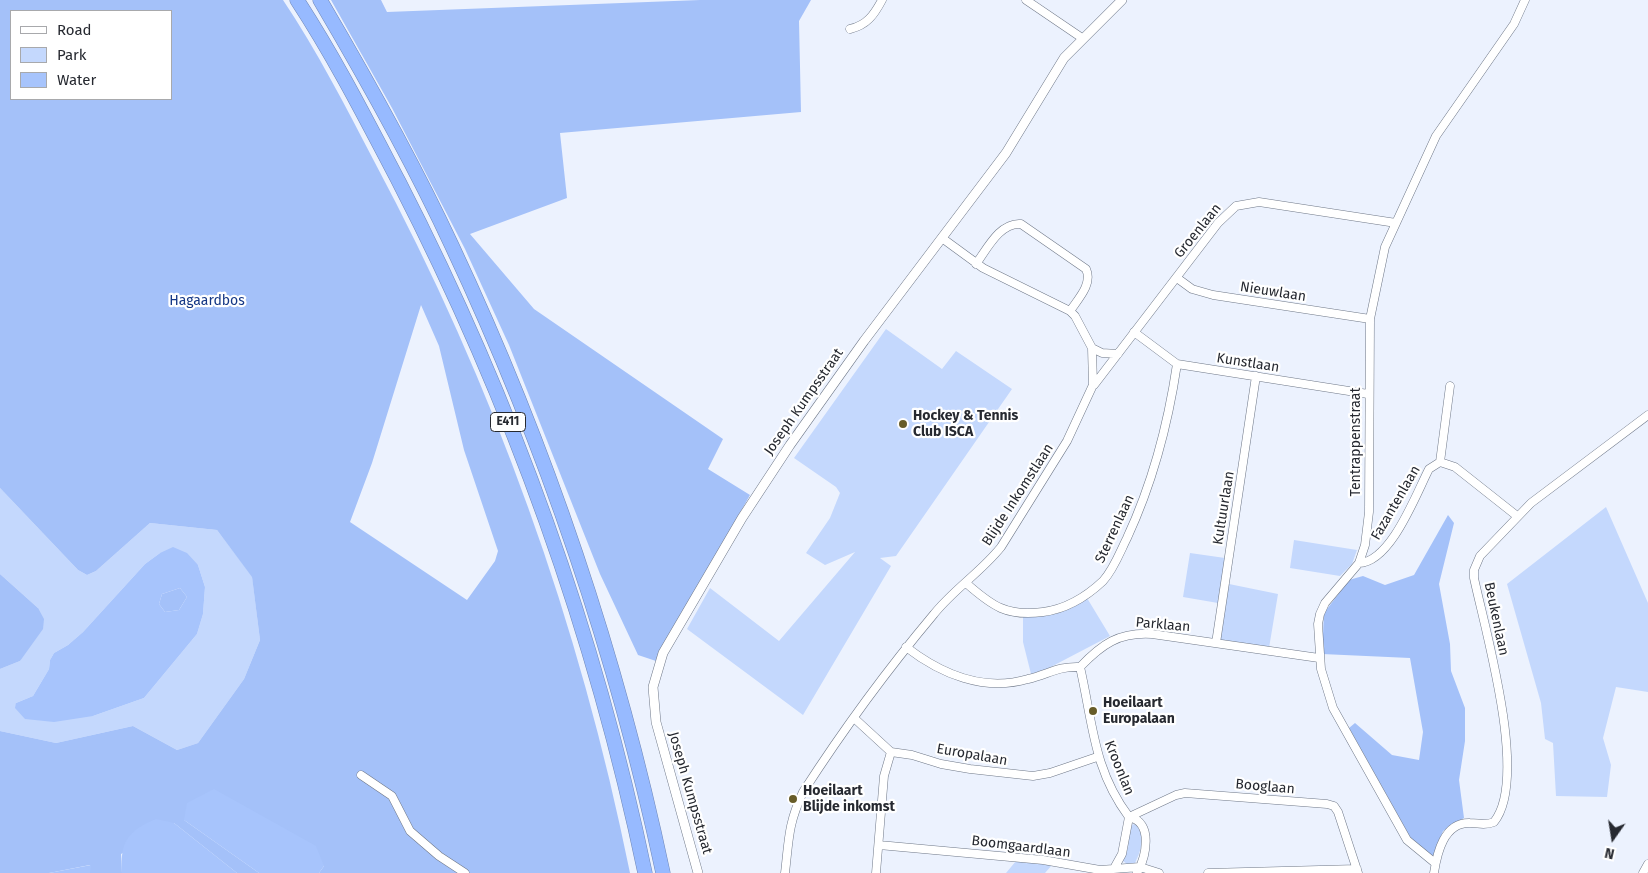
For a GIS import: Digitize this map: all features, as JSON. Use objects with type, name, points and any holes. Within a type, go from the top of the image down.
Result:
[{"type":"highway","name":"E411","points":[[297,0],[346,82],[435,253],[512,430],[549,529],[579,622],[612,734],[645,873]]},
{"type":"highway","name":"E411","points":[[320,0],[366,81],[451,244],[490,327],[528,422],[567,525],[597,617],[630,729],[663,873]]},
{"type":"street","points":[[850,29],[860,26],[874,15],[882,0]]},
{"type":"street","points":[[1026,0],[1082,38]]},
{"type":"street","name":"Joseph Kumpsstraat","points":[[698,873],[656,722],[654,687],[663,653],[762,486],[864,341],[1020,132],[1064,58],[1122,0]]},
{"type":"street","name":"Tentrappenstraat","points":[[1435,863],[1407,840],[1341,722],[1327,693],[1319,658],[1320,614],[1325,603],[1359,563],[1365,546],[1369,521],[1368,394],[1370,319],[1381,260],[1436,136],[1506,37],[1525,0]]},
{"type":"street","name":"Groenlaan","points":[[1093,385],[1227,213],[1236,206],[1259,202],[1396,223]]},
{"type":"street","points":[[942,238],[976,264],[1070,311],[1088,283],[1089,276],[1086,269],[1021,224],[1012,223],[1003,229],[976,264]]},
{"type":"street","name":"Nieuwlaan","points":[[1177,278],[1192,289],[1212,295],[1370,319]]},
{"type":"street","name":"Blijde Inkomstlaan","points":[[785,873],[788,834],[794,812],[816,773],[906,647],[949,596],[989,562],[1001,547],[1067,441],[1093,385],[1092,348],[1075,316],[1070,311]]},
{"type":"street","name":"Kunstlaan","points":[[1134,332],[1177,364],[1368,394]]},
{"type":"street","points":[[1092,348],[1102,353],[1118,354]]},
{"type":"street","name":"Sterrenlaan","points":[[966,582],[987,602],[998,608],[1030,614],[1067,606],[1104,580],[1115,564],[1141,507],[1155,468],[1165,432],[1177,364]]},
{"type":"street","name":"Kultuurlaan","points":[[1216,643],[1256,376]]},
{"type":"street","name":"Fazantenlaan","points":[[1359,563],[1367,563],[1375,559],[1387,546],[1429,468],[1440,462],[1450,386]]},
{"type":"street","name":"Beukenlaan","points":[[1435,863],[1442,842],[1451,829],[1460,824],[1489,824],[1498,817],[1501,807],[1507,764],[1504,713],[1474,578],[1474,570],[1480,556],[1516,516],[1531,503],[1648,415]]},
{"type":"street","points":[[1440,462],[1455,467],[1516,516]]},
{"type":"street","name":"Parklaan","points":[[1080,667],[1095,652],[1109,642],[1134,633],[1319,658]]},
{"type":"street","points":[[906,647],[936,668],[971,680],[991,683],[1028,680],[1064,666],[1080,667]]},
{"type":"street","name":"Kroonlan","points":[[1080,667],[1098,757],[1113,796],[1129,818],[1136,819],[1144,830],[1145,845],[1138,870]]},
{"type":"street","points":[[854,718],[890,752],[884,776],[876,873]]},
{"type":"street","name":"Europalaan","points":[[890,752],[912,755],[941,764],[1016,775],[1050,773],[1098,757]]},
{"type":"street","points":[[360,775],[392,796],[410,831],[439,856],[465,873]]},
{"type":"street","name":"Booglaan","points":[[1129,818],[1176,795],[1186,793],[1327,804],[1334,806],[1338,812],[1357,871]]},
{"type":"street","points":[[1112,872],[1122,854],[1129,818]]},
{"type":"street","name":"Boomgaardlaan","points":[[878,845],[1044,860],[1112,872],[1138,870],[1159,873]]},
{"type":"street","points":[[1434,873],[1435,863]]},
{"type":"street","points":[[1643,873],[1648,864]]},
{"type":"street","points":[[1208,873],[1357,871]]},
{"type":"green space","name":"Hagaardbos","points":[[0,0],[283,0],[331,79],[417,246],[458,332],[495,419],[559,597],[586,688],[610,780],[630,873],[319,873],[324,866],[184,820],[259,873],[237,873],[174,823],[121,854],[122,873],[90,873],[90,865],[49,873],[0,873],[0,731],[56,743],[133,726],[177,750],[198,743],[244,679],[260,640],[252,577],[217,530],[150,523],[96,571],[87,575],[78,570],[0,488]],"holes":[[[421,305],[439,346],[464,450],[498,551],[495,561],[467,600],[350,522],[372,463]]]},
{"type":"green space","points":[[331,0],[381,0],[387,12],[700,0],[811,0],[799,21],[801,112],[560,133],[567,198],[470,234],[534,309],[723,439],[708,469],[750,495],[656,661],[638,655],[600,574],[509,345],[465,249],[392,108]]},
{"type":"green space","name":"Hockey & Tennis Club ISCA","points":[[886,329],[942,369],[956,351],[1012,389],[896,556],[880,558],[891,566],[803,715],[687,629],[710,588],[779,641],[855,552],[825,565],[806,553],[830,518],[840,493],[836,487],[794,458]]},
{"type":"green space","points":[[0,488],[78,570],[87,575],[96,571],[150,523],[217,530],[252,576],[260,640],[244,679],[198,743],[177,750],[133,726],[56,743],[0,731],[0,669],[20,661],[38,608],[0,574]],"holes":[[[160,553],[198,565],[205,587],[203,614],[197,634],[144,698],[93,716],[16,703],[33,696],[49,669],[50,660],[54,653],[68,645],[83,632],[145,564]]]},
{"type":"green space","points":[[1606,507],[1648,603],[1648,692],[1616,687],[1603,738],[1611,765],[1607,797],[1556,796],[1553,743],[1545,739],[1541,703],[1507,584]]},
{"type":"green space","points":[[1448,515],[1454,523],[1439,584],[1450,644],[1451,671],[1465,708],[1465,741],[1459,780],[1464,818],[1443,831],[1433,858],[1411,839],[1349,728],[1355,723],[1392,755],[1419,760],[1423,732],[1410,658],[1322,654],[1324,613],[1349,580],[1363,576],[1385,585],[1414,575]]},
{"type":"green space","points":[[1294,540],[1357,550],[1352,564],[1340,576],[1290,568]]},
{"type":"green space","points":[[1190,553],[1225,558],[1218,603],[1183,597]]},
{"type":"green space","points":[[0,574],[38,608],[44,619],[43,629],[20,661],[0,669]]},
{"type":"green space","points":[[1229,584],[1278,594],[1269,648],[1220,640]]},
{"type":"green space","points":[[180,588],[187,597],[179,610],[165,612],[159,604],[162,594]]},
{"type":"green space","points":[[1087,598],[1110,636],[1045,670],[1031,674],[1023,642],[1023,617],[1056,614]]},
{"type":"green space","points":[[1136,824],[1142,838],[1141,849],[1135,863],[1127,864],[1123,861],[1128,848],[1130,825]]},
{"type":"green space","points":[[1016,861],[1052,865],[1045,873],[1006,873]]},
{"type":"water","points":[[173,547],[187,553],[198,565],[205,587],[203,614],[197,634],[144,698],[93,716],[54,722],[25,719],[15,708],[16,703],[33,696],[49,669],[50,660],[54,653],[68,645],[83,632],[145,564],[160,553]],"holes":[[[180,588],[187,597],[179,610],[165,612],[159,604],[162,594]]]},
{"type":"water","points":[[214,789],[316,846],[324,866],[319,873],[259,873],[184,820],[187,803]]},
{"type":"water","points":[[156,819],[174,823],[237,873],[122,873],[122,853],[127,839],[138,828]]},
{"type":"water","points":[[91,865],[90,873],[49,873]]},
{"type":"place","name":"Hockey & Tennis Club ISCA","points":[[903,424]]},
{"type":"place","name":"Hoeilaart Europalaan","points":[[1093,711]]},
{"type":"place","name":"Hoeilaart Blijde inkomst","points":[[793,799]]}]
